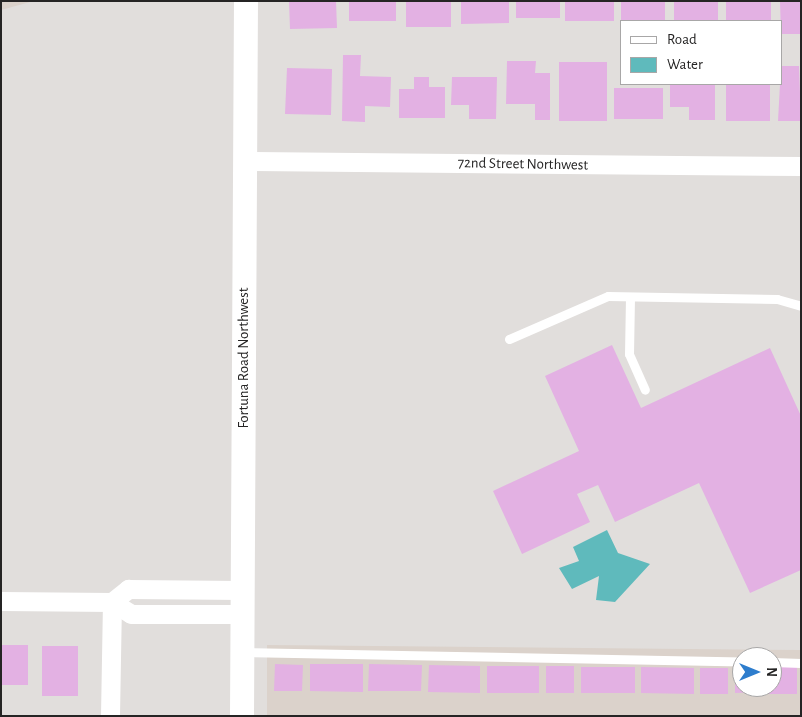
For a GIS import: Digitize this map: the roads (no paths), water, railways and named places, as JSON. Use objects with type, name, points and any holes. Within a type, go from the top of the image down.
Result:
[{"type":"street","name":"Fortuna Road Northwest","points":[[242,716],[246,1]]},
{"type":"street","name":"72nd Street Northwest","points":[[246,161],[801,166]]},
{"type":"street","points":[[110,716],[112,602],[128,588],[242,590]]},
{"type":"street","points":[[1,601],[112,602],[131,614],[242,614]]},
{"type":"lane","points":[[509,339],[608,296],[777,299],[801,306]]},
{"type":"lane","points":[[630,297],[629,354],[644,390]]},
{"type":"lane","points":[[242,652],[732,662]]},
{"type":"lane","points":[[782,662],[801,663]]},
{"type":"water","points":[[607,530],[618,553],[650,564],[615,602],[596,600],[599,576],[572,589],[559,568],[579,561],[573,547]]}]
